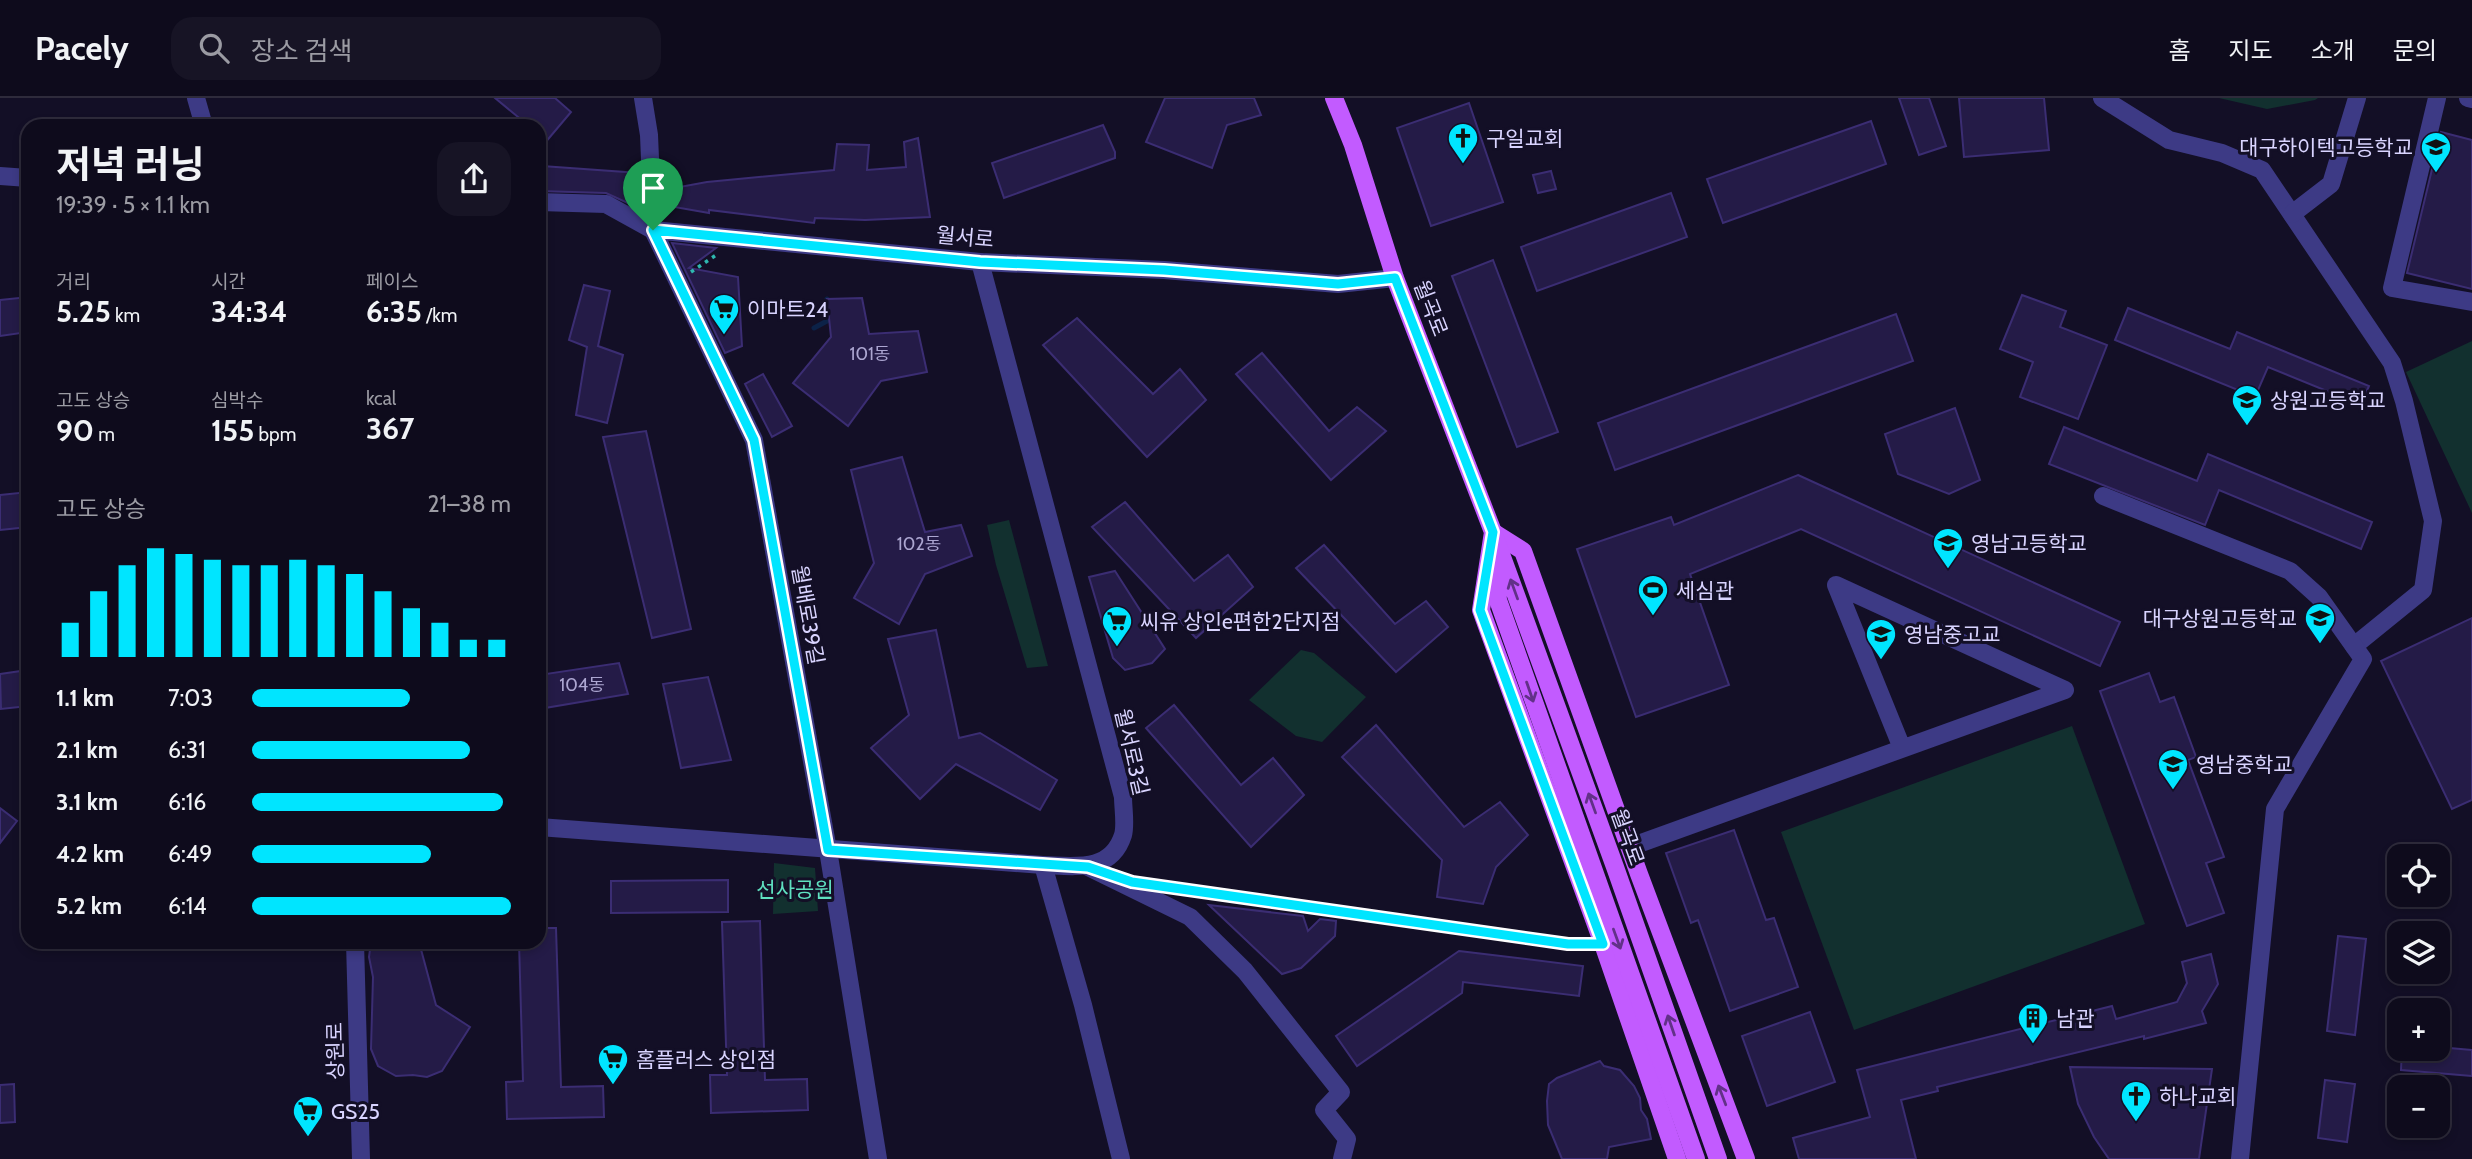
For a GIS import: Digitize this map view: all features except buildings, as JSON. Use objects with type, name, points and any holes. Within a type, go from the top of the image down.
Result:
[{"type":"main road","name":"월곡로","points":[[1334,98],[1353,145],[1395,278],[1493,532],[1615,867],[1717,1159]]},
{"type":"main road","name":"월곡로","points":[[1493,532],[1498,600],[1696,1159]]},
{"type":"main road","points":[[1677,1159],[1603,944],[1480,610],[1493,532],[1523,551],[1746,1159]]},
{"type":"street","points":[[197,98],[202,119]]},
{"type":"street","name":"월배로39길","points":[[643,98],[649,135],[653,230],[754,440],[828,850],[878,1159]]},
{"type":"street","points":[[2102,98],[2169,140],[2222,153],[2262,170],[2392,363],[2433,521],[2423,590],[2354,646]]},
{"type":"street","points":[[2292,214],[2331,184],[2357,98]]},
{"type":"street","points":[[2437,98],[2392,288],[2472,302]]},
{"type":"street","points":[[0,176],[21,178]]},
{"type":"street","name":"월서로","points":[[546,202],[606,204],[653,230],[980,262],[1164,270],[1338,284],[1395,278]]},
{"type":"street","name":"월서로3길","points":[[980,262],[1123,797],[1123,835],[1109,857],[1088,867]]},
{"type":"street","points":[[2103,496],[2290,571],[2319,597],[2363,659],[2275,809],[2240,1159]]},
{"type":"street","points":[[1630,847],[2065,690],[1836,585],[1902,748]]},
{"type":"street","points":[[546,828],[1088,867],[1190,918],[1245,971],[1341,1092],[1324,1110],[1347,1139],[1342,1159]]},
{"type":"street","points":[[1043,865],[1083,1005],[1121,1159]]},
{"type":"street","name":"상원로","points":[[355,949],[361,1159]]},
{"type":"path","points":[[677,281],[741,239]]},
{"type":"path","points":[[1160,886],[1568,944],[1603,944]]},
{"type":"green space","points":[[2219,98],[2318,98],[2267,109]]},
{"type":"green space","points":[[2472,341],[2472,513],[2406,372]]},
{"type":"green space","points":[[1009,520],[1048,666],[1027,668],[996,565],[987,525]]},
{"type":"green space","points":[[1301,650],[1314,653],[1366,697],[1322,742],[1296,736],[1249,700]]},
{"type":"green space","points":[[2072,726],[2145,924],[1854,1030],[1781,832]]},
{"type":"green space","name":"선사공원","points":[[774,863],[815,868],[818,911],[773,914]]},
{"type":"waterway","points":[[814,328],[827,321],[827,299]]},
{"type":"place","name":"구일교회","points":[[1463,165]]},
{"type":"place","name":"대구하이텍고등학교","points":[[2436,174]]},
{"type":"place","name":"이마트24","points":[[724,336]]},
{"type":"place","name":"상원고등학교","points":[[2247,427]]},
{"type":"place","name":"영남고등학교","points":[[1948,570]]},
{"type":"place","name":"세심관","points":[[1653,617]]},
{"type":"place","name":"대구상원고등학교","points":[[2320,645]]},
{"type":"place","name":"씨유 상인e편한2단지점","points":[[1117,648]]},
{"type":"place","name":"영남중고교","points":[[1881,661]]},
{"type":"place","name":"영남중학교","points":[[2173,791]]},
{"type":"place","name":"남관","points":[[2033,1045]]},
{"type":"place","name":"홈플러스 상인점","points":[[613,1086]]},
{"type":"place","name":"하나교회","points":[[2136,1123]]},
{"type":"place","name":"GS25","points":[[308,1138]]},
{"type":"route","points":[[653,230],[980,262],[1164,270],[1338,284],[1395,278],[1493,532],[1480,610],[1603,944],[1568,944],[1132,882],[1088,867],[828,850],[754,440],[653,230]]}]
